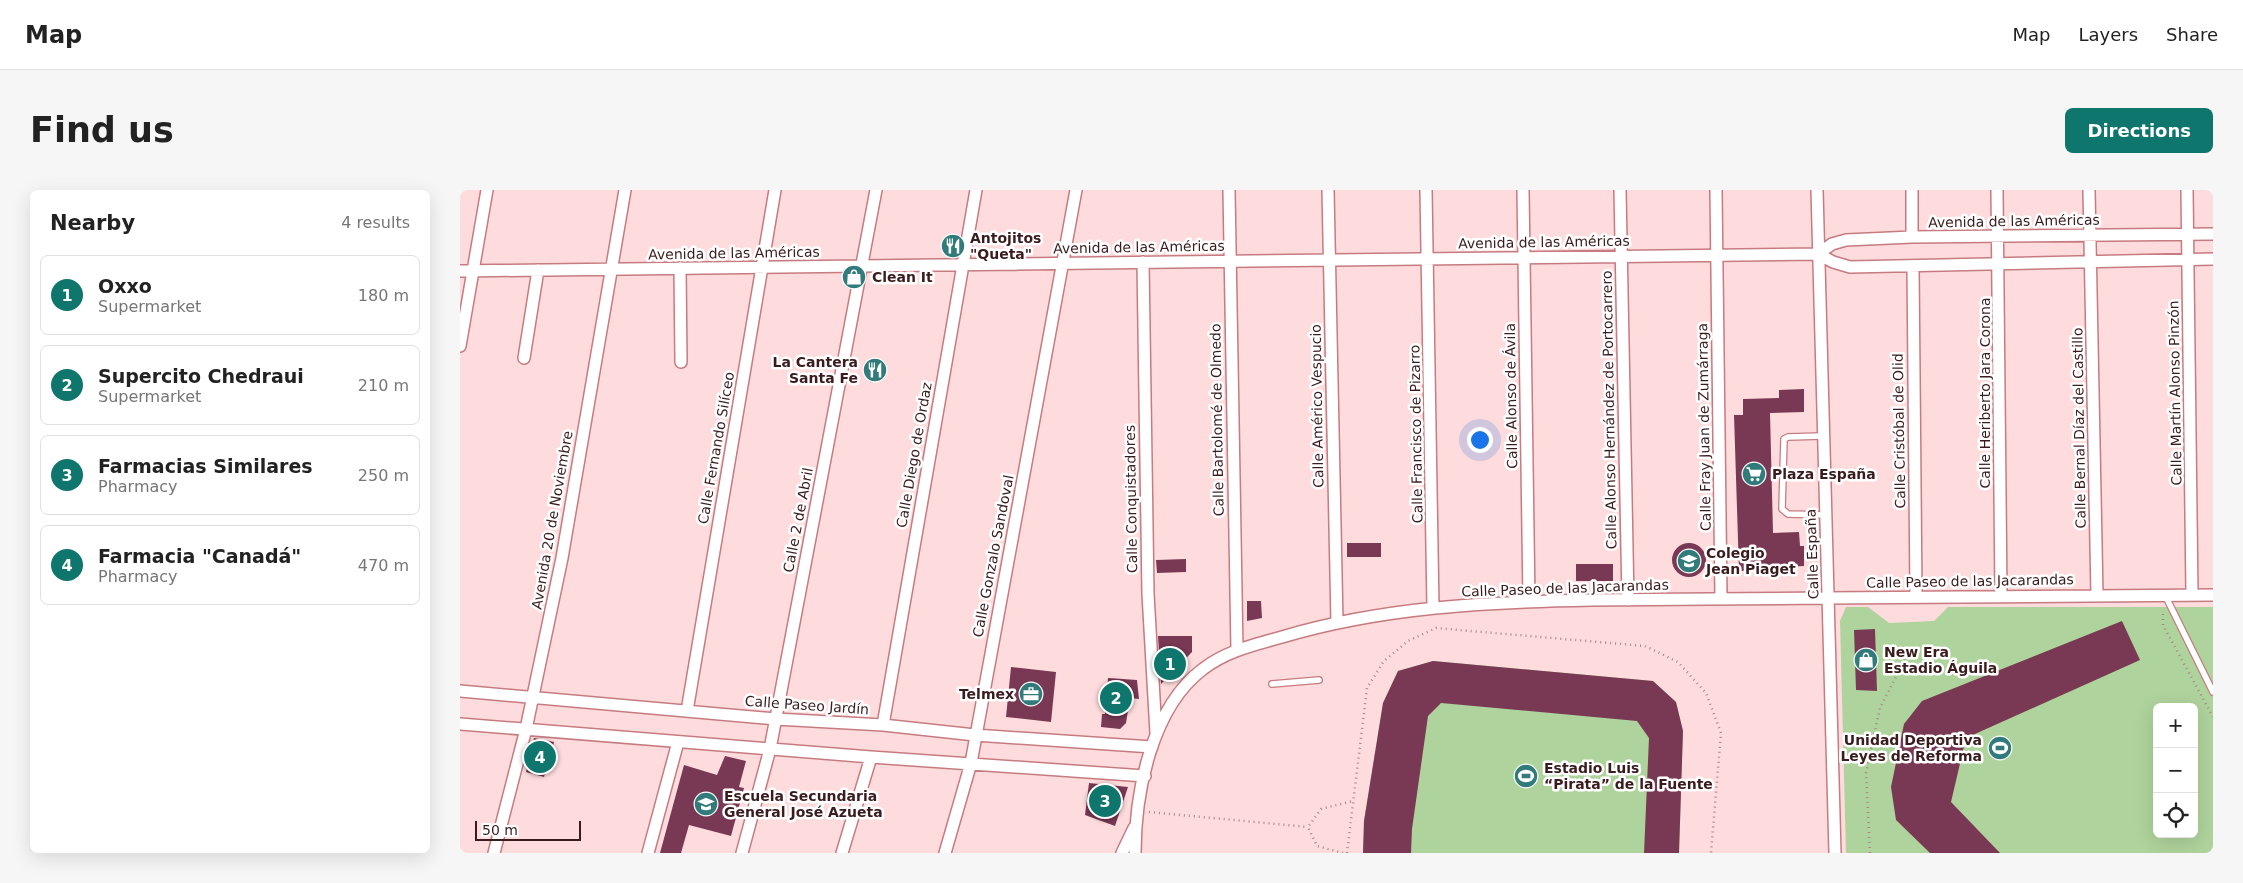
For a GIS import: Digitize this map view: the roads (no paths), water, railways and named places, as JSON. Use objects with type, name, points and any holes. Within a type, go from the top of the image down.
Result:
[{"type":"street","points":[[460,346],[487,190]]},
{"type":"street","name":"Avenida 20 de Noviembre","points":[[494,853],[526,729],[562,558],[625,190]]},
{"type":"street","name":"Calle Fernando Silíceo","points":[[686,711],[775,190]]},
{"type":"street","name":"Calle 2 de Abril","points":[[742,853],[770,748],[876,190]]},
{"type":"street","name":"Calle Diego de Ordaz","points":[[882,725],[976,190]]},
{"type":"street","name":"Calle Gonzalo Sandoval","points":[[945,853],[971,763],[1076,190]]},
{"type":"street","name":"Calle Bartolomé de Olmedo","points":[[1230,190],[1237,650]]},
{"type":"street","name":"Calle Américo Vespucio","points":[[1328,190],[1337,622]]},
{"type":"street","name":"Calle Francisco de Pizarro","points":[[1426,190],[1433,608]]},
{"type":"street","name":"Calle Alonso de Ávila","points":[[1523,190],[1529,601]]},
{"type":"street","name":"Calle Alonso Hernández de Portocarrero","points":[[1620,190],[1628,600]]},
{"type":"street","name":"Calle Fray Juan de Zumárraga","points":[[1716,190],[1721,598]]},
{"type":"street","name":"Calle España","points":[[1817,190],[1835,853]]},
{"type":"street","points":[[1912,190],[1912,238]]},
{"type":"street","name":"Calle Heriberto Jara Corona","points":[[1997,190],[1999,236],[2001,596]]},
{"type":"street","name":"Calle Bernal Díaz del Castillo","points":[[2089,190],[2092,261],[2097,595]]},
{"type":"street","name":"Calle Martín Alonso Pinzón","points":[[2187,190],[2192,595]]},
{"type":"street","name":"Avenida de las Américas","points":[[1818,254],[1832,244],[1846,240],[2213,234]]},
{"type":"street","name":"Avenida de las Américas","points":[[460,271],[1818,254],[1833,262],[1850,267],[2213,259]]},
{"type":"street","name":"Calle Conquistadores","points":[[1143,262],[1148,594],[1156,734]]},
{"type":"street","name":"Calle Cristóbal de Olid","points":[[1913,266],[1916,596]]},
{"type":"street","points":[[680,268],[681,362]]},
{"type":"street","points":[[524,358],[538,270]]},
{"type":"street","name":"Calle Paseo de las Jacarandas","points":[[1135,827],[1156,734],[1169,706],[1182,687],[1204,667],[1237,650],[1337,622],[1433,608],[1529,601],[1916,596],[2213,595]]},
{"type":"street","name":"Calle Paseo Jardín","points":[[460,692],[882,725],[975,735],[1152,747]]},
{"type":"street","points":[[460,724],[871,757],[1145,776]]},
{"type":"street","points":[[648,853],[678,742]]},
{"type":"street","points":[[842,853],[871,757]]},
{"type":"street","points":[[1122,853],[1135,827]]},
{"type":"street","points":[[1135,827],[1136,853]]},
{"type":"lane","points":[[1823,436],[1788,437],[1784,439],[1782,509],[1788,514],[1826,515]]},
{"type":"lane","points":[[2163,595],[2213,692]]},
{"type":"lane","points":[[1272,684],[1319,680]]},
{"type":"place","name":"Antojitos \"Queta\"","points":[[953,246]]},
{"type":"place","name":"Clean It","points":[[854,277]]},
{"type":"place","name":"La Cantera Santa Fe","points":[[875,370]]},
{"type":"place","name":"Plaza España","points":[[1754,474]]},
{"type":"place","name":"Colegio Jean Piaget","points":[[1689,561]]},
{"type":"place","name":"New Era Estadio Águila","points":[[1866,660]]},
{"type":"place","name":"Oxxo","points":[[1170,664]]},
{"type":"place","name":"Telmex","points":[[1031,694]]},
{"type":"place","name":"Supercito Chedraui","points":[[1116,698]]},
{"type":"place","name":"Unidad Deportiva Leyes de Reforma","points":[[2000,748]]},
{"type":"place","name":"Farmacia \"Canadá\"","points":[[540,757]]},
{"type":"place","name":"Estadio Luis “Pirata” de la Fuente","points":[[1526,776]]},
{"type":"place","name":"Farmacias Similares","points":[[1105,801]]},
{"type":"place","name":"Escuela Secundaria General José Azueta","points":[[706,804]]}]
